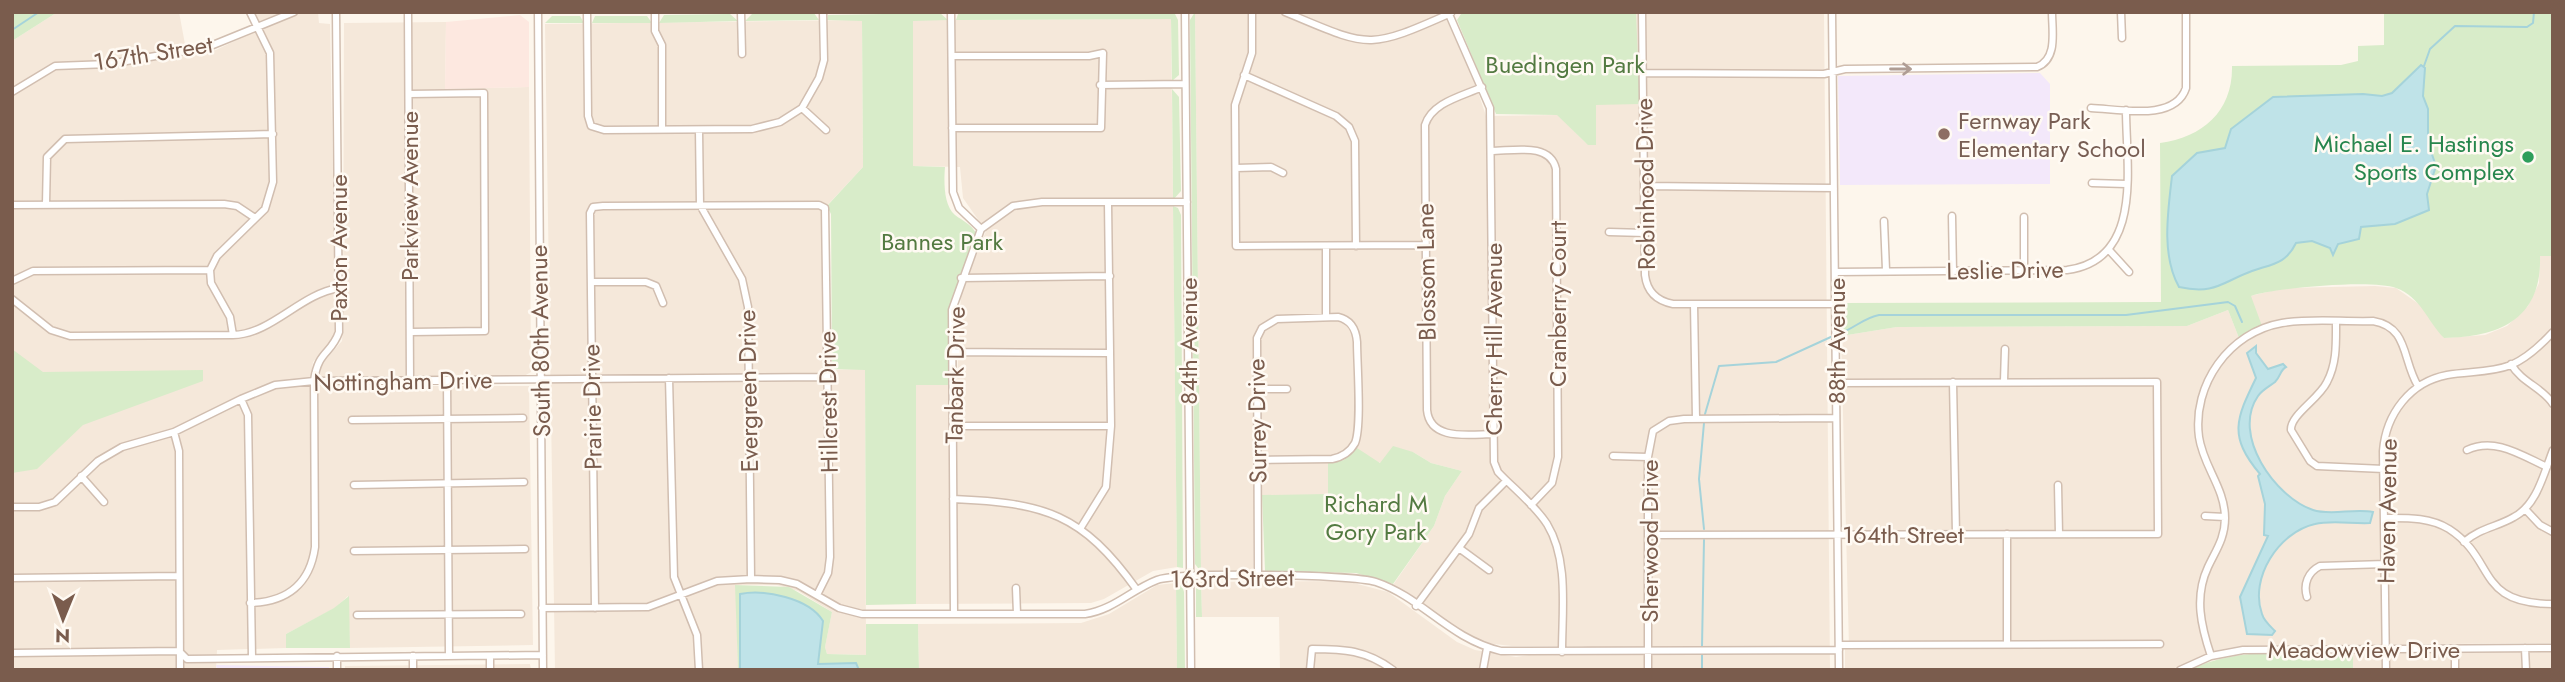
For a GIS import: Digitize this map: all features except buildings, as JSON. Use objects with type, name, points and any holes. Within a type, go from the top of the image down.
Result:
[{"type":"street","points":[[233,335],[230,317],[211,283],[210,270],[217,256],[265,209],[271,195],[271,53],[250,12]]},
{"type":"street","name":"167th Street","points":[[12,92],[55,66],[109,64],[208,47],[294,12]]},
{"type":"street","name":"Paxton Avenue","points":[[250,603],[264,603],[286,595],[301,583],[311,567],[315,547],[314,381],[317,361],[336,340],[339,332],[336,12]]},
{"type":"street","name":"Parkview Avenue","points":[[408,12],[410,380]]},
{"type":"street","name":"South 80th Avenue","points":[[538,12],[543,670]]},
{"type":"street","points":[[587,12],[588,116],[592,126],[604,130],[768,127],[802,108],[819,79],[824,60],[823,12]]},
{"type":"street","points":[[655,12],[655,31],[662,45],[662,129]]},
{"type":"street","points":[[741,12],[742,54]]},
{"type":"street","points":[[951,12],[955,200],[966,217],[981,229],[1013,206],[1042,202],[1187,202]]},
{"type":"street","name":"84th Avenue","points":[[1185,12],[1191,670]]},
{"type":"street","points":[[1252,12],[1252,53],[1236,98],[1236,246],[1426,245]]},
{"type":"street","points":[[1285,12],[1343,38],[1375,41],[1396,37],[1450,13]]},
{"type":"street","name":"Robinhood Drive","points":[[1642,12],[1644,233],[1646,280],[1650,291],[1666,303],[1835,304]]},
{"type":"street","name":"88th Avenue","points":[[1832,12],[1839,670]]},
{"type":"street","points":[[1644,73],[2037,67],[2050,57],[2052,12]]},
{"type":"street","points":[[2121,12],[2122,38]]},
{"type":"street","points":[[2091,108],[2155,109],[2171,106],[2184,93],[2186,12]]},
{"type":"street","name":"Cherry Hill Avenue","points":[[1450,13],[1490,108],[1494,462],[1506,481],[1545,522],[1559,552],[1562,652]]},
{"type":"street","points":[[952,56],[1089,56],[1103,52],[1100,85],[1101,128],[952,128]]},
{"type":"street","points":[[1244,75],[1336,116],[1349,127],[1354,141],[1356,246]]},
{"type":"street","points":[[1100,85],[1185,84]]},
{"type":"street","name":"Blossom Lane","points":[[1482,87],[1438,107],[1427,120],[1429,419],[1445,433],[1493,434]]},
{"type":"street","points":[[409,94],[484,93],[485,331],[411,332]]},
{"type":"street","points":[[802,108],[825,130]]},
{"type":"street","points":[[2126,110],[2125,219],[2118,238],[2109,250],[2129,272]]},
{"type":"street","name":"Evergreen Drive","points":[[699,130],[700,205],[742,279],[748,307],[751,579]]},
{"type":"street","points":[[46,204],[47,157],[65,139],[273,135]]},
{"type":"street","name":"Cranberry Court","points":[[1491,151],[1541,151],[1552,159],[1556,169],[1558,457],[1552,483],[1531,505]]},
{"type":"street","points":[[1236,168],[1271,167],[1283,173]]},
{"type":"street","points":[[2092,183],[2126,184]]},
{"type":"street","points":[[1645,186],[1834,188]]},
{"type":"street","points":[[1080,529],[1106,486],[1111,426],[1108,203]]},
{"type":"street","points":[[12,205],[225,204],[243,208],[255,218]]},
{"type":"street","name":"Hillcrest Drive","points":[[700,205],[824,207],[826,211],[830,557],[828,573],[817,595]]},
{"type":"street","name":"Prairie Drive","points":[[594,608],[590,213],[593,208],[700,205]]},
{"type":"street","points":[[1952,216],[1953,272]]},
{"type":"street","points":[[2024,217],[2024,271]]},
{"type":"street","points":[[1884,221],[1886,270]]},
{"type":"street","name":"Tanbark Drive","points":[[954,614],[952,310],[961,278],[981,229]]},
{"type":"street","points":[[1609,232],[1644,233]]},
{"type":"street","points":[[1326,246],[1326,317]]},
{"type":"street","name":"Leslie Drive","points":[[1835,272],[2074,269],[2096,261],[2109,250]]},
{"type":"street","points":[[12,281],[33,271],[210,270]]},
{"type":"street","points":[[961,278],[1110,276]]},
{"type":"street","points":[[591,282],[646,282],[656,286],[663,303]]},
{"type":"street","points":[[12,299],[51,330],[70,336],[233,335],[255,331],[323,290],[339,288]]},
{"type":"street","points":[[1694,304],[1696,419]]},
{"type":"street","name":"Surrey Drive","points":[[1257,460],[1332,459],[1352,447],[1357,429],[1356,332],[1346,320],[1283,317],[1262,328],[1256,344],[1258,577]]},
{"type":"street","points":[[2336,321],[2332,371],[2317,397],[2292,420],[2291,430],[2310,461],[2317,466],[2384,470]]},
{"type":"street","points":[[2211,656],[2201,624],[2200,592],[2206,570],[2221,541],[2225,517],[2222,495],[2206,463],[2199,439],[2200,402],[2208,370],[2254,332],[2284,322],[2372,321],[2394,329],[2404,343],[2409,368],[2418,386],[2444,375],[2485,372],[2511,364],[2531,352],[2553,332]]},
{"type":"street","points":[[1836,383],[2004,381],[2006,349]]},
{"type":"street","points":[[953,352],[1109,353]]},
{"type":"street","points":[[2511,364],[2525,381],[2543,392],[2553,404]]},
{"type":"street","name":"Nottingham Drive","points":[[12,507],[48,505],[81,476],[122,447],[174,432],[275,385],[314,381],[827,377]]},
{"type":"street","points":[[669,379],[674,577],[697,635],[699,670]]},
{"type":"street","points":[[447,380],[449,656]]},
{"type":"street","name":"164th Street","points":[[1648,535],[2158,534],[2157,382],[2004,381]]},
{"type":"street","points":[[1953,382],[1956,534]]},
{"type":"street","name":"Haven Avenue","points":[[2386,670],[2384,439],[2392,417],[2418,386]]},
{"type":"street","points":[[1256,388],[1287,389]]},
{"type":"street","points":[[241,399],[248,415],[252,657]]},
{"type":"street","points":[[352,420],[523,418]]},
{"type":"street","name":"Sherwood Drive","points":[[1648,670],[1647,457],[1653,431],[1660,425],[1696,419],[1836,418]]},
{"type":"street","points":[[954,426],[1111,426]]},
{"type":"street","points":[[174,432],[179,451],[180,670]]},
{"type":"street","points":[[2467,450],[2479,444],[2500,446],[2547,467]]},
{"type":"street","points":[[2464,542],[2480,530],[2513,518],[2525,509],[2553,450]]},
{"type":"street","points":[[1613,456],[1647,457]]},
{"type":"street","points":[[81,476],[104,502]]},
{"type":"street","points":[[1416,606],[1459,548],[1479,508],[1506,481]]},
{"type":"street","points":[[354,485],[524,482]]},
{"type":"street","points":[[2059,485],[2059,534]]},
{"type":"street","points":[[953,499],[1015,502],[1048,512],[1080,529],[1115,560],[1137,590]]},
{"type":"street","points":[[2525,509],[2540,525],[2553,532]]},
{"type":"street","points":[[2205,516],[2225,517]]},
{"type":"street","points":[[2385,518],[2424,519],[2450,530],[2464,542],[2498,591],[2518,601],[2553,604]]},
{"type":"street","points":[[2007,534],[2007,644]]},
{"type":"street","points":[[1459,548],[1489,570]]},
{"type":"street","points":[[354,551],[525,549]]},
{"type":"street","points":[[2307,597],[2305,586],[2308,578],[2320,566],[2386,564]]},
{"type":"street","points":[[12,578],[179,576]]},
{"type":"street","name":"163rd Street","points":[[542,608],[648,607],[718,581],[751,579],[789,582],[839,608],[856,613],[1095,612],[1107,610],[1159,579],[1357,578],[1385,586],[1454,633],[1487,648],[1516,652],[2160,644]]},
{"type":"street","points":[[1016,588],[1017,614]]},
{"type":"street","points":[[357,615],[520,614]]},
{"type":"street","points":[[1483,670],[1487,648]]},
{"type":"street","points":[[2525,648],[2526,670]]},
{"type":"street","name":"Meadowview Drive","points":[[2180,670],[2211,656],[2243,650],[2553,648]]},
{"type":"street","points":[[1310,670],[1312,649],[1354,649],[1376,657],[1393,670]]},
{"type":"street","points":[[2455,649],[2455,670]]},
{"type":"street","points":[[12,653],[179,651],[186,659],[543,655]]},
{"type":"street","points":[[337,656],[337,670]]},
{"type":"street","points":[[413,656],[413,670]]},
{"type":"street","points":[[490,656],[491,670]]},
{"type":"shaded area","points":[[179,12],[187,55],[216,50],[262,28],[254,12],[318,12],[319,23],[330,24],[336,328],[331,341],[313,362],[309,386],[529,386],[533,645],[350,648],[348,596],[335,608],[286,634],[286,648],[217,650],[216,670],[12,670],[12,41],[56,13]]},
{"type":"shaded area","points":[[1195,12],[1443,12],[1474,80],[1486,116],[1558,115],[1586,143],[1582,129],[1584,12],[1824,12],[1830,670],[1280,670],[1279,617],[1202,617],[1201,582],[1346,581],[1388,592],[1457,642],[1475,650],[1516,657],[1588,646],[1512,646],[1485,643],[1460,632],[1393,585],[1434,526],[1445,496],[1462,471],[1431,463],[1413,452],[1381,463],[1353,454],[1344,460],[1328,463],[1328,495],[1254,495],[1253,571],[1201,572]]},
{"type":"shaded area","points":[[520,15],[529,22],[529,87],[445,89],[446,22]]},
{"type":"shaded area","points":[[1171,19],[1177,567],[1153,571],[1104,599],[1091,603],[916,604],[916,385],[957,384],[961,292],[986,231],[963,198],[960,167],[913,166],[913,20]]},
{"type":"shaded area","points":[[862,20],[863,167],[821,212],[824,370],[865,369],[866,655],[827,654],[825,647],[832,612],[798,591],[777,585],[736,585],[738,670],[555,670],[545,24]]},
{"type":"shaded area","points":[[446,22],[445,89],[529,87],[531,372],[524,376],[322,378],[319,376],[320,366],[342,341],[343,326],[344,23]]},
{"type":"shaded area","name":"Fernway Park Elementary School","points":[[2040,73],[2050,84],[2050,184],[1840,185],[1838,76]]},
{"type":"shaded area","points":[[2540,256],[2553,256],[2553,643],[2240,646],[2218,650],[2170,670],[1845,670],[1845,649],[1849,647],[1841,336],[1897,327],[2187,326],[2228,310],[2239,338],[2261,326],[2250,296],[2284,288],[2375,286],[2396,288],[2423,307],[2444,338],[2485,335],[2507,326],[2528,306],[2539,283]]},
{"type":"shaded area","points":[[1176,583],[1177,670],[919,670],[918,624],[1081,623],[1109,614],[1157,585]]},
{"type":"shaded area","points":[[2553,651],[2553,670],[2353,670],[2353,653]]},
{"type":"shaded area","points":[[530,664],[531,670],[345,670],[345,666]]},
{"type":"shaded area","points":[[216,665],[329,667],[329,670],[217,670]]},
{"type":"green space","points":[[12,12],[68,12],[56,13],[12,41]]},
{"type":"green space","points":[[1174,12],[1178,20],[1179,75],[1172,81],[1171,19],[956,20],[958,14]]},
{"type":"green space","points":[[1195,12],[1201,572],[1195,564],[1190,20]]},
{"type":"green space","points":[[2384,12],[2553,12],[2553,256],[2540,256],[2539,278],[2534,295],[2514,320],[2483,334],[2444,338],[2418,303],[2405,292],[2384,285],[2346,284],[2251,296],[2262,326],[2239,338],[2228,310],[2187,326],[1897,327],[1841,336],[1841,303],[2161,302],[2160,143],[2190,135],[2212,119],[2227,96],[2232,66],[2341,65],[2358,61],[2358,46],[2384,45]]},
{"type":"green space","points":[[814,13],[819,20],[745,21],[752,14]]},
{"type":"green space","name":"Bannes Park","points":[[940,13],[948,20],[913,21],[913,166],[945,167],[948,205],[955,215],[976,233],[952,304],[950,385],[916,385],[916,604],[866,605],[865,370],[832,369],[831,214],[827,206],[863,167],[862,21],[827,20],[828,15]]},
{"type":"green space","name":"Buedingen Park","points":[[1636,13],[1640,104],[1596,105],[1596,145],[1588,145],[1557,115],[1496,114],[1457,20],[1461,14]]},
{"type":"green space","points":[[730,14],[738,21],[659,23],[664,15]]},
{"type":"green space","points":[[552,16],[580,16],[584,23],[545,23]]},
{"type":"green space","points":[[595,16],[647,16],[652,23],[592,23]]},
{"type":"green space","points":[[1172,89],[1179,97],[1181,191],[1173,200]]},
{"type":"green space","points":[[1173,206],[1178,208],[1181,215],[1183,568],[1177,567]]},
{"type":"green space","points":[[12,349],[43,372],[203,370],[203,381],[83,425],[37,469],[12,473]]},
{"type":"green space","name":"Richard M Gory Park","points":[[1393,446],[1413,452],[1431,463],[1462,471],[1445,496],[1434,526],[1393,584],[1356,573],[1265,571],[1262,495],[1328,494],[1328,463],[1344,460],[1357,448],[1380,463]]},
{"type":"green space","points":[[1201,582],[1202,617],[1196,617],[1196,586]]},
{"type":"green space","points":[[1176,583],[1182,585],[1184,592],[1185,670],[1177,670]]},
{"type":"green space","points":[[735,585],[789,587],[832,612],[825,647],[827,654],[866,655],[866,624],[918,624],[919,670],[738,670]]},
{"type":"green space","points":[[349,596],[350,648],[286,648],[286,634],[334,608]]},
{"type":"green space","points":[[2353,653],[2353,670],[2190,670],[2209,662],[2249,654]]},
{"type":"water","points":[[2421,65],[2425,68],[2423,96],[2428,109],[2428,143],[2436,166],[2427,194],[2429,210],[2395,224],[2361,227],[2359,239],[2338,244],[2333,255],[2330,248],[2312,241],[2296,243],[2288,255],[2278,262],[2218,286],[2201,289],[2179,287],[2173,274],[2168,247],[2172,176],[2197,153],[2225,148],[2231,129],[2273,97],[2363,94],[2382,96],[2392,93]]},
{"type":"water","points":[[2256,346],[2256,353],[2268,369],[2283,364],[2286,367],[2275,382],[2258,396],[2251,412],[2250,428],[2261,463],[2285,492],[2313,510],[2373,512],[2370,523],[2315,524],[2290,536],[2279,546],[2270,558],[2260,586],[2262,614],[2275,631],[2272,635],[2247,634],[2240,597],[2268,536],[2264,535],[2265,504],[2258,476],[2260,474],[2243,449],[2238,427],[2256,378],[2247,353]]},
{"type":"water","points":[[740,594],[773,594],[808,606],[823,621],[818,664],[856,663],[859,670],[740,670]]},
{"type":"waterway","points":[[12,30],[39,12]]},
{"type":"waterway","points":[[2424,66],[2430,49],[2455,26],[2527,27],[2533,23],[2534,12]]},
{"type":"waterway","points":[[1838,334],[1879,315],[2126,315],[2228,302],[2235,306],[2242,322]]},
{"type":"waterway","points":[[1705,414],[1719,366],[1776,362],[1833,336]]},
{"type":"waterway","points":[[1704,423],[1699,479],[1704,529]]},
{"type":"waterway","points":[[1702,646],[1704,540]]},
{"type":"waterway","points":[[1702,655],[1702,670]]},
{"type":"place","name":"Fernway Park Elementary School","points":[[1944,134]]},
{"type":"place","name":"Michael E. Hastings Sports Complex","points":[[2528,157]]}]
